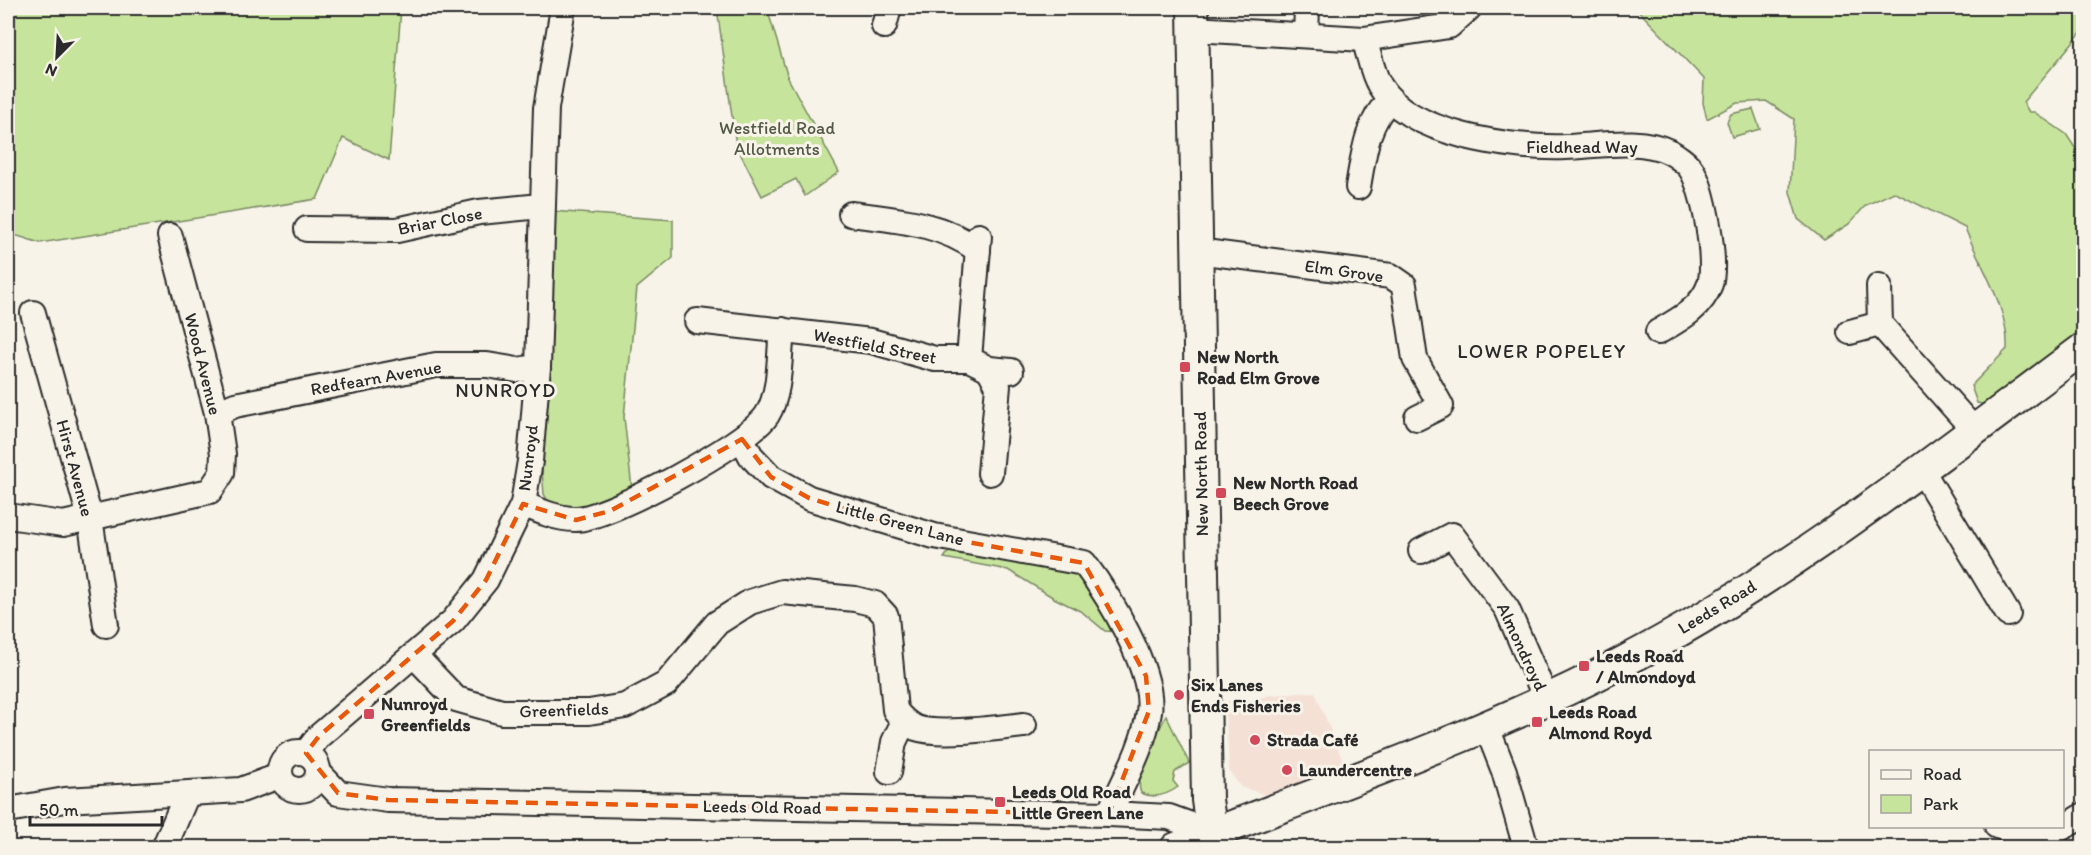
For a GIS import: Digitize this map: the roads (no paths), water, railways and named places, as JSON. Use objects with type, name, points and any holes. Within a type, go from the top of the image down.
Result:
[{"type":"main road","name":"New North Road","points":[[1193,18],[1207,800],[1213,840]]},
{"type":"main road","name":"Leeds Road","points":[[1176,848],[1213,840],[1433,750],[1486,725],[1547,701],[1624,662],[1788,565],[2084,348]]},
{"type":"street","name":"Nunroyd","points":[[312,762],[320,735],[453,621],[486,580],[523,504],[530,461],[537,367],[546,108],[562,8]]},
{"type":"street","points":[[1306,35],[1307,8]]},
{"type":"street","points":[[1193,18],[1306,35],[1364,39],[1449,26],[1469,8]]},
{"type":"street","name":"Fieldhead Way","points":[[1364,39],[1379,86],[1401,111],[1460,134],[1509,146],[1640,145],[1669,151],[1690,168],[1698,187],[1712,244],[1710,284],[1689,314],[1658,332]]},
{"type":"street","points":[[1358,187],[1367,137],[1376,114],[1390,99]]},
{"type":"street","name":"Briar Close","points":[[307,229],[336,222],[397,230],[479,212],[541,206]]},
{"type":"street","points":[[851,214],[925,224],[979,241],[990,366],[998,386],[990,473]]},
{"type":"street","name":"Wood Avenue","points":[[90,518],[210,490],[222,474],[223,454],[217,413],[170,236]]},
{"type":"street","name":"Elm Grove","points":[[1197,251],[1391,276],[1404,285],[1415,359],[1442,406],[1417,418]]},
{"type":"street","points":[[1879,286],[1880,324],[1974,430]]},
{"type":"street","name":"Hirst Avenue","points":[[33,313],[90,518],[106,626]]},
{"type":"street","name":"Westfield Street","points":[[697,321],[871,341],[935,359],[990,366]]},
{"type":"street","points":[[1850,332],[1880,324]]},
{"type":"street","points":[[523,504],[549,515],[576,520],[610,511],[742,438],[767,415],[775,391],[782,330]]},
{"type":"street","name":"Redfearn Avenue","points":[[217,413],[255,401],[436,365],[487,365],[517,370],[537,367]]},
{"type":"street","name":"Little Green Lane","points":[[742,438],[751,456],[771,477],[809,498],[934,536],[1084,563],[1097,581],[1123,628],[1146,676],[1148,691],[1149,711],[1140,742],[1109,814]]},
{"type":"street","points":[[1921,469],[2008,614]]},
{"type":"street","points":[[8,516],[63,524],[90,518]]},
{"type":"street","name":"Almondroyd","points":[[1421,551],[1452,535],[1508,609],[1547,701]]},
{"type":"street","name":"Greenfields","points":[[414,656],[456,699],[502,712],[589,712],[625,706],[666,684],[717,624],[750,602],[782,592],[855,599],[875,604],[886,616],[895,710],[904,721]]},
{"type":"street","points":[[889,772],[894,742],[904,721],[919,729],[978,731],[1024,725]]},
{"type":"street","points":[[1486,725],[1504,771],[1526,848]]},
{"type":"street","points":[[292,752],[312,762],[313,785],[300,791],[287,787],[279,776],[281,761],[292,752]]},
{"type":"street","name":"Leeds Old Road","points":[[312,762],[338,793],[388,800],[1109,814],[1170,817],[1213,840]]},
{"type":"street","points":[[8,810],[64,800],[241,790],[279,776]]},
{"type":"street","points":[[164,848],[187,794]]},
{"type":"street","points":[[2064,826],[2084,814]]},
{"type":"street","points":[[2003,828],[2030,837],[2055,832],[2061,828]]},
{"type":"place","name":"New North Road Elm Grove","points":[[1185,367]]},
{"type":"place","name":"New North Road Beech Grove","points":[[1221,493]]},
{"type":"place","name":"Leeds Road / Almondoyd","points":[[1584,666]]},
{"type":"place","name":"Six Lanes Ends Fisheries","points":[[1179,695]]},
{"type":"place","name":"Nunroyd Greenfields","points":[[369,714]]},
{"type":"place","name":"Leeds Road Almond Royd","points":[[1537,722]]},
{"type":"place","name":"Strada Café","points":[[1255,740]]},
{"type":"place","name":"Laundercentre","points":[[1287,770]]},
{"type":"place","name":"Leeds Old Road Little Green Lane","points":[[1000,802]]},
{"type":"district","name":"LOWER POPELEY","points":[[1542,351]]},
{"type":"district","name":"NUNROYD","points":[[506,390]]},
{"type":"park label","name":"Westfield Road Allotments","points":[[777,138]]}]
